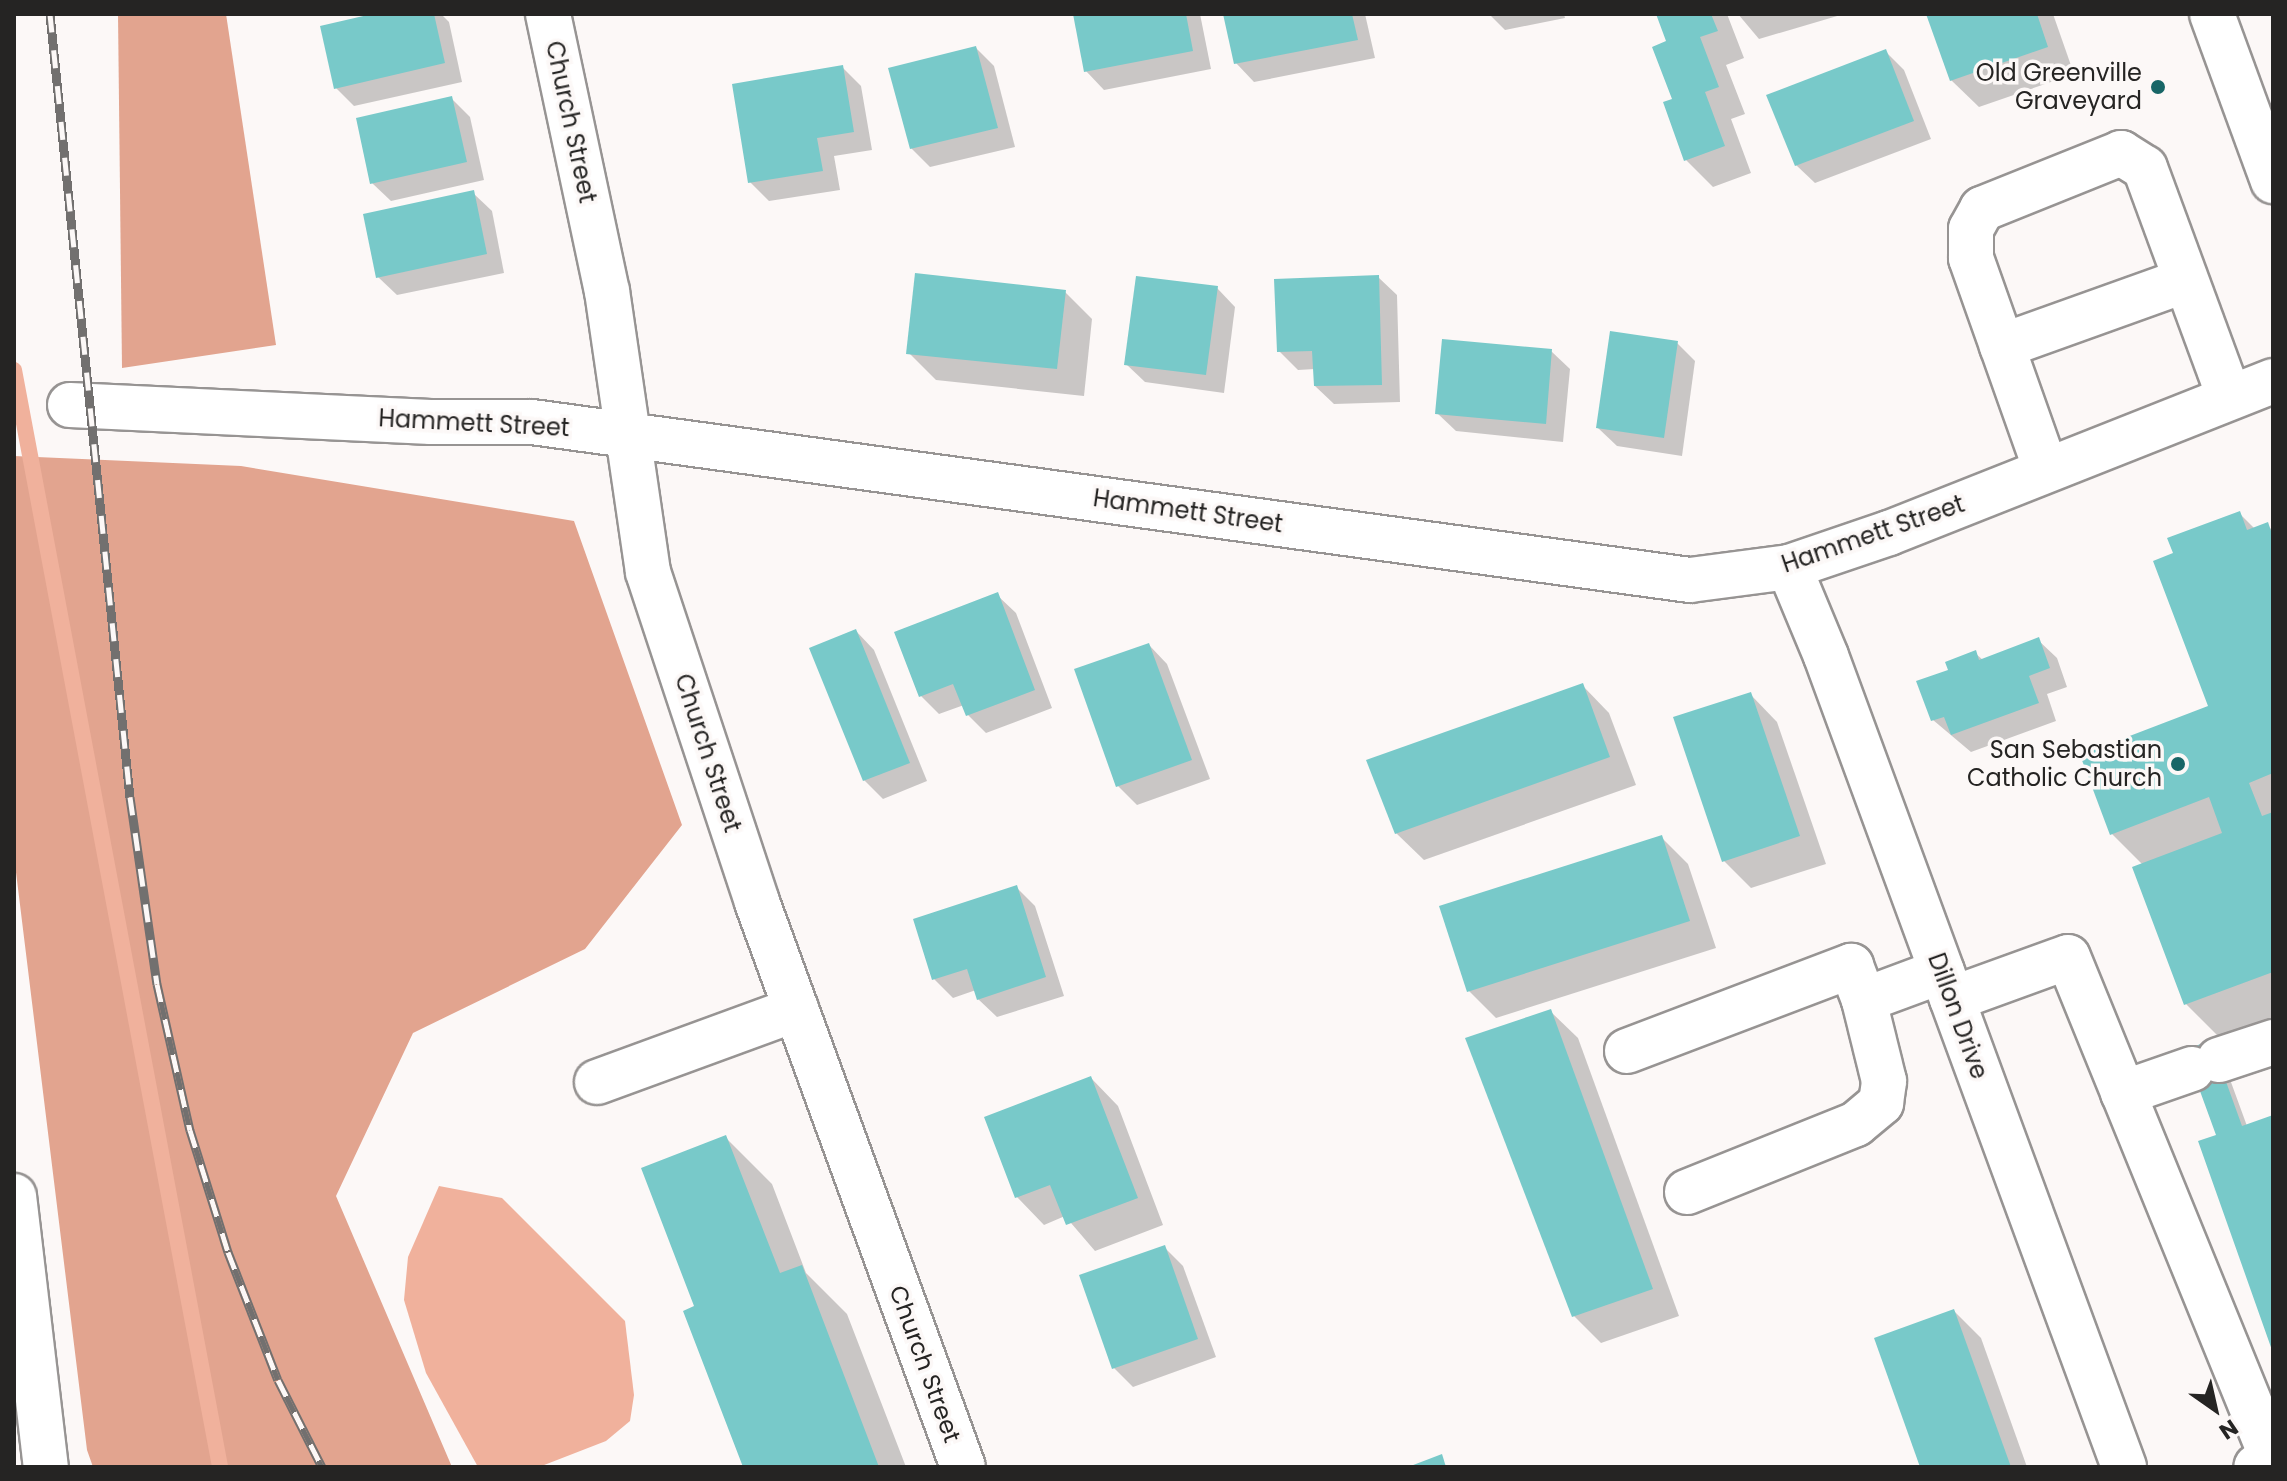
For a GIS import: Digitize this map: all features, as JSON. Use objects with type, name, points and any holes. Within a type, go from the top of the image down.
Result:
[{"type":"street","name":"Church Street","points":[[548,14],[607,291],[648,572],[796,1009],[963,1467]]},
{"type":"street","points":[[2212,14],[2273,181]]},
{"type":"street","points":[[2046,470],[1971,258],[1971,229],[1982,209],[2121,153],[2145,168],[2229,396]]},
{"type":"street","points":[[2002,346],[2186,280]]},
{"type":"street","name":"Hammett Street","points":[[70,405],[431,422],[532,422],[1690,580],[1789,567],[1889,533],[2273,381]]},
{"type":"street","name":"Dillon Drive","points":[[1789,567],[2124,1467]]},
{"type":"street","points":[[1864,1000],[1947,985],[2068,957],[2273,1460],[2256,1467]]},
{"type":"street","points":[[1627,1051],[1851,966],[1864,1000],[1884,1081],[1881,1103],[1856,1124],[1687,1192]]},
{"type":"street","points":[[597,1082],[796,1009]]},
{"type":"street","points":[[2123,1093],[2273,1042]]},
{"type":"street","points":[[14,1196],[46,1467]]},
{"type":"shaded area","points":[[118,14],[226,14],[276,345],[122,368]]},
{"type":"shaded area","points":[[14,456],[241,466],[574,521],[682,825],[585,949],[413,1033],[336,1196],[452,1467],[93,1467],[87,1450],[14,856]]},
{"type":"shaded area","points":[[439,1186],[502,1198],[625,1321],[634,1395],[630,1421],[606,1441],[539,1467],[478,1467],[426,1373],[404,1300],[408,1257]]},
{"type":"building","points":[[372,14],[434,14],[445,63],[334,89],[320,26]]},
{"type":"building","points":[[1073,14],[1186,14],[1193,51],[1084,72]]},
{"type":"building","points":[[1223,14],[1352,14],[1358,40],[1234,64]]},
{"type":"building","points":[[1656,14],[1711,14],[1718,31],[1700,37],[1719,87],[1705,92],[1725,146],[1684,161],[1663,102],[1672,99],[1652,47],[1666,41]]},
{"type":"building","points":[[1926,14],[2037,14],[2048,47],[1950,81]]},
{"type":"building","points":[[976,46],[998,128],[910,149],[888,68]]},
{"type":"building","points":[[1886,49],[1914,121],[1795,166],[1766,95]]},
{"type":"building","points":[[843,65],[854,132],[817,138],[823,171],[748,183],[732,84]]},
{"type":"building","points":[[452,96],[467,162],[370,184],[356,118]]},
{"type":"building","points":[[474,190],[487,254],[376,278],[363,214]]},
{"type":"building","points":[[915,273],[1066,290],[1057,369],[906,354]]},
{"type":"building","points":[[1379,275],[1382,385],[1314,386],[1312,351],[1277,352],[1274,279]]},
{"type":"building","points":[[1136,276],[1218,286],[1206,375],[1124,365]]},
{"type":"building","points":[[1610,331],[1678,341],[1664,438],[1596,428]]},
{"type":"building","points":[[1442,339],[1552,349],[1546,424],[1435,414]]},
{"type":"building","name":"San Sebastian Catholic Church","points":[[2240,511],[2247,530],[2268,522],[2273,537],[2273,773],[2249,783],[2262,816],[2273,812],[2273,972],[2184,1005],[2132,867],[2222,833],[2209,797],[2110,835],[2080,755],[2208,706],[2153,561],[2173,553],[2167,538]]},
{"type":"building","points":[[998,592],[1035,690],[966,716],[953,684],[919,697],[894,632]]},
{"type":"building","points":[[856,629],[910,763],[863,781],[809,648]]},
{"type":"building","points":[[2039,637],[2050,668],[2029,676],[2039,703],[1951,735],[1944,717],[1931,721],[1916,681],[1948,670],[1945,662],[1976,650],[1979,660]]},
{"type":"building","points":[[1149,643],[1192,760],[1116,787],[1074,669]]},
{"type":"building","points":[[1583,683],[1610,757],[1395,834],[1366,760]]},
{"type":"building","points":[[1751,692],[1800,836],[1722,862],[1673,717]]},
{"type":"building","points":[[1662,835],[1690,921],[1467,992],[1439,906]]},
{"type":"building","points":[[1017,885],[1046,977],[977,1000],[967,969],[932,980],[913,919]]},
{"type":"building","points":[[1551,1009],[1653,1289],[1572,1317],[1465,1038]]},
{"type":"building","points":[[2211,1040],[2242,1126],[2273,1115],[2273,1353],[2198,1141],[2216,1135],[2185,1050]]},
{"type":"building","points":[[1091,1076],[1138,1198],[1066,1225],[1050,1185],[1015,1198],[984,1117]]},
{"type":"building","points":[[726,1135],[780,1273],[802,1265],[879,1467],[743,1467],[683,1311],[694,1306],[641,1168]]},
{"type":"building","points":[[1165,1245],[1198,1339],[1112,1369],[1079,1275]]},
{"type":"building","points":[[1954,1309],[2011,1467],[1920,1467],[1874,1338]]},
{"type":"building","points":[[1442,1454],[1446,1467],[1408,1467]]},
{"type":"waterway","points":[[14,370],[220,1467]]},
{"type":"railway","points":[[50,14],[130,797],[157,984],[190,1130],[228,1252],[278,1380],[322,1467]]},
{"type":"place","name":"Old Greenville Graveyard","points":[[2158,87]]},
{"type":"place","name":"San Sebastian Catholic Church","points":[[2178,764]]}]
